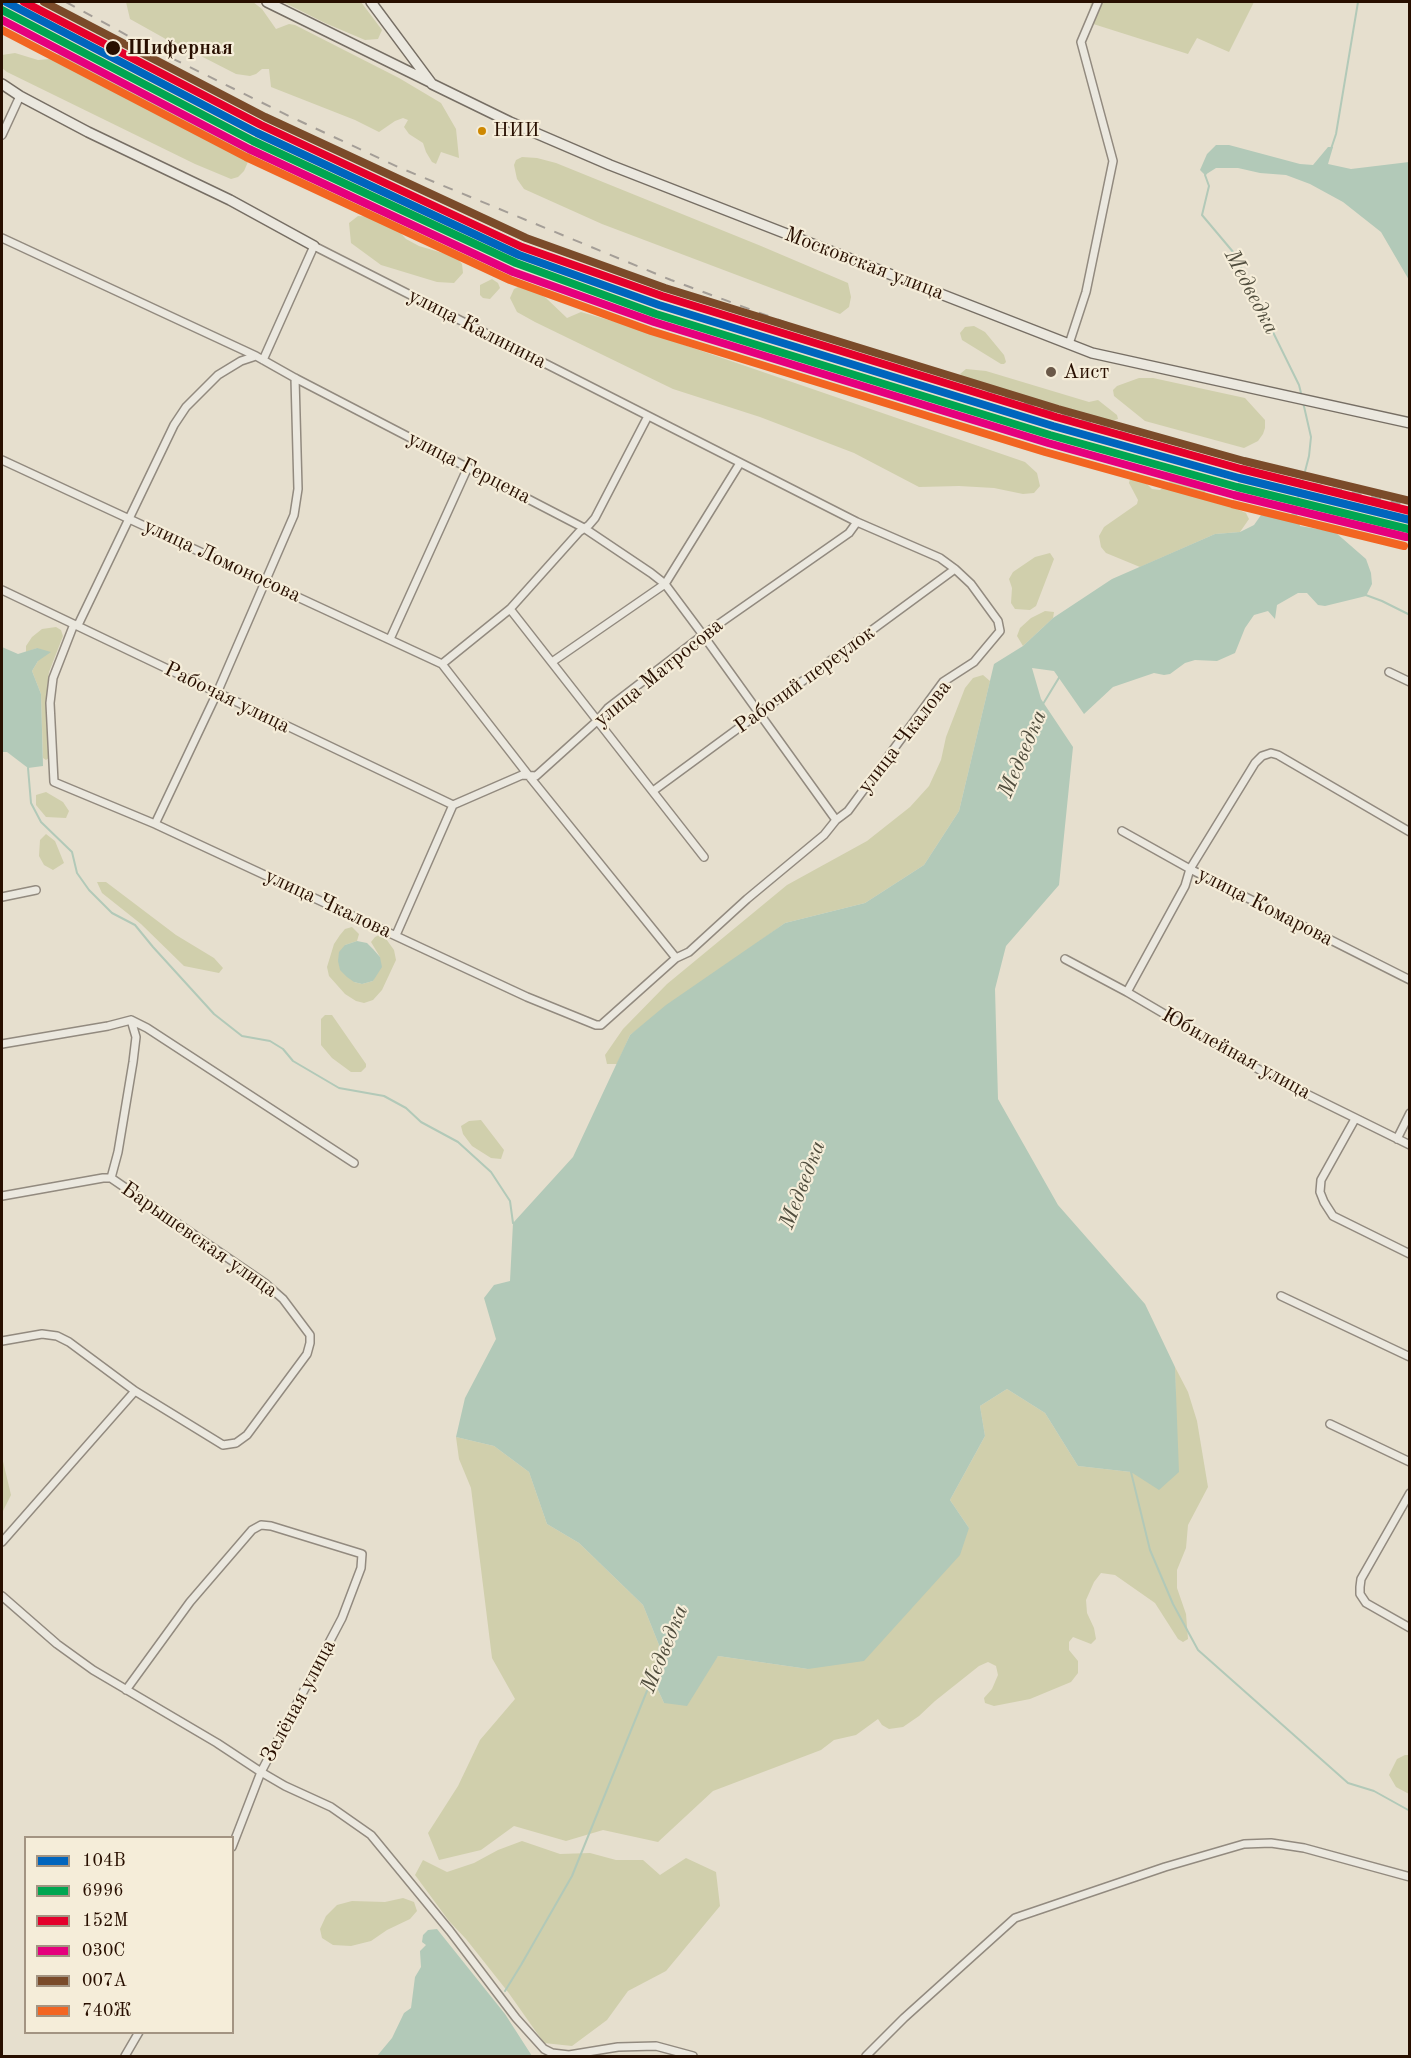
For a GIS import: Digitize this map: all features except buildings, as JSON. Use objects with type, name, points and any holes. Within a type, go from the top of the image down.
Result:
[{"type":"street","points":[[267,2],[432,84]]},
{"type":"street","name":"Московская улица","points":[[371,2],[432,84],[510,122],[610,165],[1092,353],[1410,423]]},
{"type":"street","points":[[1069,344],[1086,292],[1113,161],[1081,42],[1098,2]]},
{"type":"street","name":"улица Калинина","points":[[2,84],[88,132],[230,200],[314,246],[740,463],[857,522],[940,558],[971,584],[998,621],[1000,631]]},
{"type":"street","points":[[2,135],[20,96]]},
{"type":"street","name":"улица Герцена","points":[[2,238],[259,358],[468,467],[584,528],[665,584],[836,820]]},
{"type":"street","points":[[76,625],[174,425],[186,406],[218,375],[241,361],[259,358],[314,246]]},
{"type":"street","points":[[155,824],[217,693],[266,582],[297,504],[295,378]]},
{"type":"street","points":[[648,416],[595,518],[510,609],[442,664],[676,958]]},
{"type":"street","name":"улица Ломоносова","points":[[2,460],[442,664]]},
{"type":"street","points":[[552,662],[665,584],[740,463]]},
{"type":"street","points":[[390,639],[468,467]]},
{"type":"street","name":"улица Матросова","points":[[453,805],[522,775],[536,776],[597,721],[608,708],[703,635],[849,534],[857,522]]},
{"type":"street","name":"Рабочий переулок","points":[[653,791],[955,569]]},
{"type":"street","name":"Рабочая улица","points":[[2,590],[453,805]]},
{"type":"street","points":[[510,609],[704,857]]},
{"type":"street","name":"улица Чкалова","points":[[76,625],[53,678],[50,703],[54,782],[155,824],[527,997],[596,1025],[601,1025],[676,958],[689,952],[747,899],[824,836],[836,820],[848,811],[943,682],[974,662],[1000,631]]},
{"type":"street","points":[[1389,672],[1410,682]]},
{"type":"street","points":[[1127,992],[1185,886],[1190,869],[1255,763],[1263,756],[1271,753],[1278,755],[1410,832]]},
{"type":"street","points":[[396,935],[453,805]]},
{"type":"street","name":"улица Комарова","points":[[1122,831],[1190,869],[1410,980]]},
{"type":"street","points":[[2,897],[36,890]]},
{"type":"street","name":"Юбилейная улица","points":[[1065,958],[1270,1076],[1410,1145]]},
{"type":"street","points":[[111,1178],[118,1152],[133,1062],[136,1037],[131,1020]]},
{"type":"street","points":[[2,1044],[131,1020],[147,1028],[354,1164]]},
{"type":"street","points":[[1397,1139],[1410,1113]]},
{"type":"street","points":[[1355,1119],[1321,1180],[1320,1192],[1324,1202],[1333,1216],[1410,1254]]},
{"type":"street","name":"Барышевская улица","points":[[2,1196],[111,1178],[266,1284],[283,1299],[310,1335],[308,1354],[247,1435],[236,1443],[223,1445],[135,1392]]},
{"type":"street","points":[[1281,1296],[1410,1357]]},
{"type":"street","points":[[2,1341],[42,1334],[57,1336],[69,1342],[135,1392],[2,1542]]},
{"type":"street","points":[[1330,1424],[1410,1462]]},
{"type":"street","points":[[1410,1493],[1361,1579],[1360,1587],[1360,1594],[1366,1603],[1410,1628]]},
{"type":"street","name":"Зелёная улица","points":[[126,1690],[189,1602],[252,1530],[261,1525],[271,1527],[362,1554],[361,1568],[342,1618],[261,1772],[234,1842]]},
{"type":"street","points":[[2,1596],[75,1658],[285,1786],[331,1807],[371,1835],[450,1931],[516,2018],[544,2049],[552,2053],[569,2055],[618,2047],[656,2046],[693,2056]]},
{"type":"street","points":[[866,2056],[904,2018],[1015,1918],[1165,1866],[1244,1845],[1271,1843],[1304,1848],[1410,1877]]},
{"type":"street","points":[[124,2056],[138,2034]]},
{"type":"shaded area","points":[[126,2],[253,2],[262,9],[276,29],[289,24],[295,25],[399,78],[441,103],[456,129],[459,158],[441,152],[436,164],[432,162],[423,143],[409,134],[404,127],[408,120],[403,118],[379,132],[355,120],[271,87],[269,69],[262,69],[250,76],[236,74],[197,54],[181,50],[130,19]]},
{"type":"shaded area","points":[[283,2],[361,2],[382,30],[378,39],[365,40]]},
{"type":"shaded area","points":[[1091,2],[1254,2],[1229,52],[1197,38],[1188,54],[1087,22]]},
{"type":"shaded area","points":[[15,53],[38,60],[49,59],[59,54],[69,55],[237,139],[249,147],[251,155],[244,171],[238,177],[231,179],[195,164],[7,72],[2,68],[2,55]]},
{"type":"shaded area","points":[[522,157],[556,163],[848,283],[851,297],[849,307],[840,314],[602,224],[524,189],[517,179],[514,165],[516,160]]},
{"type":"shaded area","points":[[358,216],[375,217],[396,228],[406,239],[419,246],[456,257],[462,264],[463,273],[454,283],[437,282],[381,265],[351,243],[349,223]]},
{"type":"shaded area","points":[[492,279],[498,283],[500,288],[490,299],[483,298],[480,295],[480,285]]},
{"type":"shaded area","points":[[524,284],[546,298],[567,318],[581,312],[626,325],[1025,462],[1037,473],[1040,486],[1034,493],[1023,494],[994,488],[919,487],[854,453],[760,417],[673,389],[535,322],[517,312],[510,298],[514,289]]},
{"type":"shaded area","points":[[974,326],[985,332],[1004,355],[1006,362],[1004,364],[962,340],[960,333],[965,327]]},
{"type":"shaded area","points":[[966,369],[986,371],[1089,402],[1098,400],[1117,415],[1118,419],[1112,421],[963,378],[960,374]]},
{"type":"shaded area","points":[[1139,378],[1153,378],[1245,398],[1265,420],[1263,434],[1258,441],[1244,448],[1145,421],[1114,396],[1113,390],[1117,386]]},
{"type":"shaded area","points":[[1164,467],[1182,471],[1206,481],[1209,487],[1205,492],[1208,497],[1246,513],[1249,519],[1240,532],[1215,534],[1140,567],[1106,553],[1101,547],[1099,536],[1104,527],[1137,504],[1138,500],[1129,483],[1130,479],[1139,476],[1152,489],[1160,490],[1171,480],[1164,471]]},
{"type":"shaded area","points":[[1050,553],[1054,559],[1036,606],[1030,610],[1015,609],[1011,603],[1012,588],[1009,579],[1013,572],[1035,557]]},
{"type":"shaded area","points":[[1045,611],[1054,612],[1053,618],[1023,646],[1017,636],[1020,628],[1031,618]]},
{"type":"shaded area","points":[[56,627],[61,630],[63,636],[49,672],[47,689],[50,757],[46,760],[43,758],[41,694],[32,671],[38,661],[37,648],[26,652],[26,646],[42,629]]},
{"type":"shaded area","points":[[983,675],[990,681],[959,811],[924,865],[865,903],[785,923],[630,1035],[617,1064],[607,1064],[605,1055],[623,1029],[667,984],[787,885],[867,841],[910,807],[929,786],[941,760],[946,737],[965,688],[973,678]]},
{"type":"shaded area","points":[[46,792],[63,802],[69,811],[66,818],[46,817],[36,805],[36,795]]},
{"type":"shaded area","points":[[46,834],[55,841],[64,863],[53,870],[44,865],[39,856],[40,840]]},
{"type":"shaded area","points":[[97,882],[106,882],[176,935],[214,958],[223,968],[219,973],[184,966],[141,924],[102,893]]},
{"type":"shaded area","points":[[352,927],[359,934],[357,941],[345,945],[354,982],[362,984],[373,981],[380,957],[371,942],[375,937],[384,936],[394,950],[396,960],[382,990],[373,1000],[364,1003],[345,994],[329,976],[327,967],[334,944],[345,929]]},
{"type":"shaded area","points":[[325,1015],[332,1015],[366,1064],[361,1072],[351,1072],[332,1058],[321,1045],[321,1019]]},
{"type":"shaded area","points":[[481,1120],[504,1150],[501,1159],[491,1158],[472,1146],[463,1134],[461,1126],[469,1121]]},
{"type":"shaded area","points":[[1175,1367],[1188,1392],[1197,1421],[1208,1487],[1188,1525],[1186,1548],[1177,1570],[1177,1588],[1186,1614],[1188,1639],[1183,1642],[1178,1639],[1155,1603],[1115,1575],[1101,1573],[1086,1600],[1087,1613],[1096,1639],[1091,1644],[1073,1637],[1069,1642],[1069,1650],[1078,1661],[1078,1673],[1071,1682],[1030,1699],[994,1706],[985,1703],[984,1698],[992,1689],[998,1675],[996,1666],[988,1662],[979,1666],[903,1727],[889,1729],[878,1719],[856,1735],[834,1740],[821,1750],[713,1791],[658,1842],[603,1830],[566,1841],[514,1826],[481,1850],[439,1860],[428,1833],[458,1786],[480,1740],[515,1699],[492,1658],[471,1488],[459,1459],[456,1437],[494,1446],[529,1472],[547,1524],[579,1543],[643,1605],[659,1645],[652,1677],[664,1703],[718,1656],[808,1669],[969,1528],[950,1500],[985,1436],[980,1406],[1007,1389],[1045,1413],[1078,1466],[1131,1472],[1176,1411]]},
{"type":"shaded area","points":[[2,1457],[11,1495],[2,1513]]},
{"type":"shaded area","points":[[1409,1755],[1409,1794],[1396,1787],[1389,1775],[1397,1759]]},
{"type":"shaded area","points":[[522,1841],[560,1854],[590,1853],[616,1860],[643,1860],[660,1875],[686,1858],[716,1872],[720,1906],[666,1971],[628,1991],[607,2020],[572,2046],[544,2043],[508,1992],[449,1921],[415,1875],[423,1860],[447,1872],[474,1863],[498,1850]]},
{"type":"shaded area","points":[[403,1898],[414,1902],[417,1911],[410,1919],[371,1941],[351,1946],[333,1945],[322,1938],[320,1929],[326,1916],[337,1905],[352,1901],[385,1902]]},
{"type":"water","points":[[1216,145],[1229,145],[1300,164],[1313,165],[1328,147],[1333,147],[1328,164],[1351,169],[1409,162],[1409,280],[1381,232],[1343,202],[1310,184],[1286,175],[1238,168],[1216,168],[1205,175],[1200,170],[1207,154]]},
{"type":"water","points":[[1293,513],[1297,514],[1300,526],[1335,532],[1366,559],[1372,584],[1366,596],[1325,606],[1318,605],[1307,593],[1298,593],[1277,605],[1275,619],[1268,611],[1254,615],[1245,628],[1235,653],[1217,661],[1195,660],[1185,663],[1170,674],[1154,673],[1113,687],[1084,714],[1054,671],[1032,668],[1041,699],[1073,747],[1059,885],[1006,946],[995,989],[998,1099],[1058,1205],[1145,1304],[1175,1367],[1179,1472],[1159,1490],[1131,1472],[1078,1466],[1045,1413],[1007,1389],[980,1406],[985,1436],[950,1500],[969,1528],[960,1555],[864,1661],[808,1669],[718,1656],[687,1706],[664,1703],[652,1677],[659,1645],[643,1605],[579,1543],[547,1524],[529,1472],[494,1446],[456,1437],[465,1398],[496,1339],[484,1298],[494,1285],[510,1281],[513,1223],[573,1157],[630,1035],[666,1005],[785,923],[865,903],[924,865],[959,811],[994,664],[1023,646],[1053,618],[1112,579],[1215,534],[1240,532],[1254,525],[1261,515],[1281,519]]},
{"type":"water","points":[[2,647],[18,654],[37,648],[51,652],[38,661],[32,671],[41,694],[43,766],[28,768],[7,752],[2,752]]},
{"type":"water","points":[[357,941],[367,943],[373,949],[380,957],[382,967],[373,981],[362,984],[347,977],[340,970],[338,961],[339,952],[345,945]]},
{"type":"water","points":[[437,1929],[505,2014],[532,2056],[377,2056],[392,2038],[404,2013],[411,2008],[415,1977],[421,1967],[420,1951],[426,1945],[422,1942],[423,1935],[428,1930]]},
{"type":"waterway","name":"Медведка","points":[[1331,149],[1336,134],[1358,2]]},
{"type":"waterway","name":"Медведка","points":[[1206,173],[1209,186],[1202,215],[1234,253],[1299,385],[1302,397]]},
{"type":"waterway","name":"Медведка","points":[[1294,514],[1309,456],[1311,437],[1303,402]]},
{"type":"waterway","points":[[1363,594],[1410,615]]},
{"type":"waterway","name":"Медведка","points":[[1043,704],[1060,676]]},
{"type":"waterway","points":[[28,768],[31,803],[41,822],[72,852],[77,873],[89,890],[112,913],[135,925],[214,1014],[242,1036],[270,1041],[283,1049],[293,1061],[339,1088],[384,1096],[406,1108],[421,1122],[458,1142],[491,1172],[510,1201],[513,1223]]},
{"type":"waterway","points":[[1131,1472],[1150,1550],[1173,1604],[1198,1650],[1348,1783],[1374,1791],[1410,1811]]},
{"type":"waterway","name":"Медведка","points":[[505,1991],[572,1876],[653,1676]]},
{"type":"railway","points":[[66,2],[143,44],[398,167],[671,280],[822,336],[1059,414],[1242,467],[1410,506]]},
{"type":"transit line","name":"104В","points":[[6,2],[257,133],[519,255],[659,305],[1053,426],[1239,478],[1410,520]]},
{"type":"transit line","name":"152М","points":[[24,2],[261,125],[522,247],[662,296],[1056,417],[1241,469],[1410,511]]},
{"type":"transit line","name":"007А","points":[[44,2],[265,117],[526,238],[665,288],[1058,409],[1244,461],[1410,501]]},
{"type":"transit line","name":"6996","points":[[2,10],[253,141],[516,263],[656,314],[1050,435],[1237,487],[1408,529]]},
{"type":"transit line","name":"030C","points":[[2,20],[249,149],[513,272],[654,322],[1048,443],[1234,495],[1406,537]]},
{"type":"transit line","name":"740Ж","points":[[2,30],[246,157],[510,280],[651,331],[1045,452],[1232,504],[1404,546]]},
{"type":"place","name":"Шиферная","points":[[113,48]]},
{"type":"place","name":"НИИ","points":[[482,131]]},
{"type":"place","name":"Аист","points":[[1051,372]]}]
